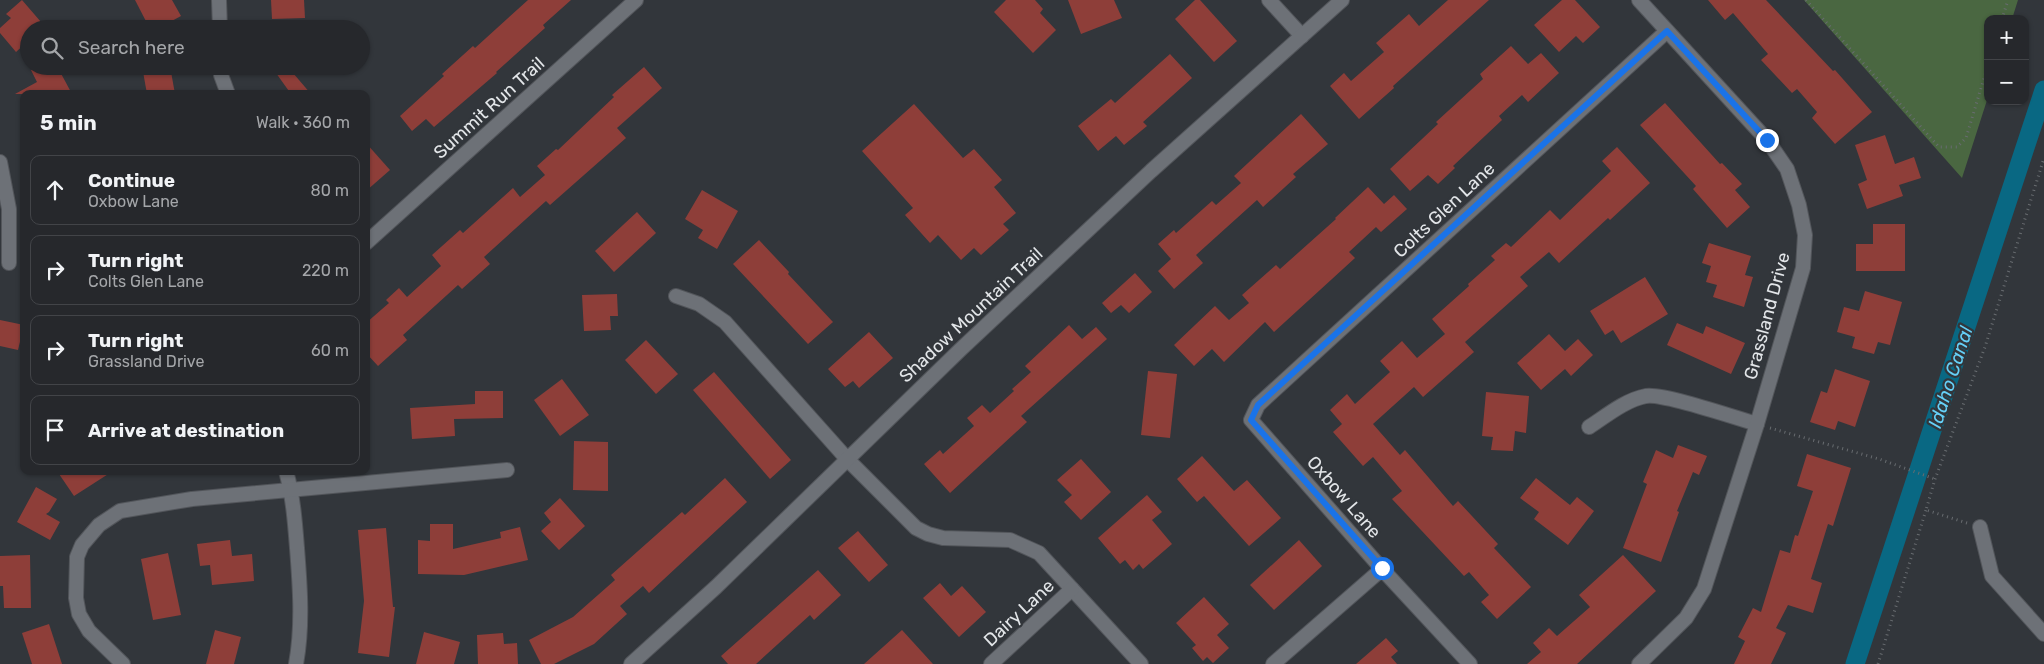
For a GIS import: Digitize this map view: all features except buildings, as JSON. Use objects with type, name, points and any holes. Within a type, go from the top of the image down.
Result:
[{"type":"street","points":[[219,0],[220,20]]},
{"type":"street","name":"Summit Run Trail","points":[[370,240],[636,0]]},
{"type":"street","points":[[1270,0],[1302,36]]},
{"type":"street","name":"Shadow Mountain Trail","points":[[631,664],[716,587],[961,349],[1151,172],[1342,0]]},
{"type":"street","name":"Grassland Drive","points":[[1639,0],[1767,140],[1786,169],[1799,205],[1805,234],[1803,268],[1757,424],[1704,589],[1686,618],[1639,664]]},
{"type":"street","name":"Colts Glen Lane","points":[[1251,420],[1258,405],[1667,31]]},
{"type":"street","points":[[221,75],[227,90]]},
{"type":"street","points":[[0,162],[9,209],[9,263]]},
{"type":"street","points":[[676,296],[699,304],[725,322],[848,460],[916,528],[943,538],[1010,540],[1039,553],[1140,664]]},
{"type":"street","points":[[1589,427],[1628,402],[1647,396],[1670,399],[1757,424]]},
{"type":"street","name":"Oxbow Lane","points":[[1251,420],[1470,664]]},
{"type":"street","points":[[123,664],[89,630],[79,614],[76,598],[77,557],[82,545],[99,525],[120,512],[192,499],[507,470]]},
{"type":"street","points":[[287,475],[291,489],[300,589],[296,664]]},
{"type":"street","points":[[1980,527],[1992,576],[2044,634]]},
{"type":"street","points":[[1273,664],[1382,568]]},
{"type":"street","name":"Dairy Lane","points":[[991,664],[1072,589]]},
{"type":"path","points":[[1806,0],[1939,147],[1957,147],[1966,138],[1984,78]]},
{"type":"path","points":[[2003,15],[2008,0]]},
{"type":"path","points":[[1878,664],[1935,480],[1985,347],[2044,158]]},
{"type":"path","points":[[1757,424],[1879,459],[1935,480]]},
{"type":"path","points":[[1926,510],[1980,527]]},
{"type":"green space","points":[[1804,0],[2018,0],[2013,15],[1984,15],[1985,105],[1962,178]]},
{"type":"waterway","name":"Idaho Canal","points":[[1855,664],[2044,90]]},
{"type":"route","points":[[1382,568],[1251,420],[1258,405],[1667,31],[1767,140]]}]
